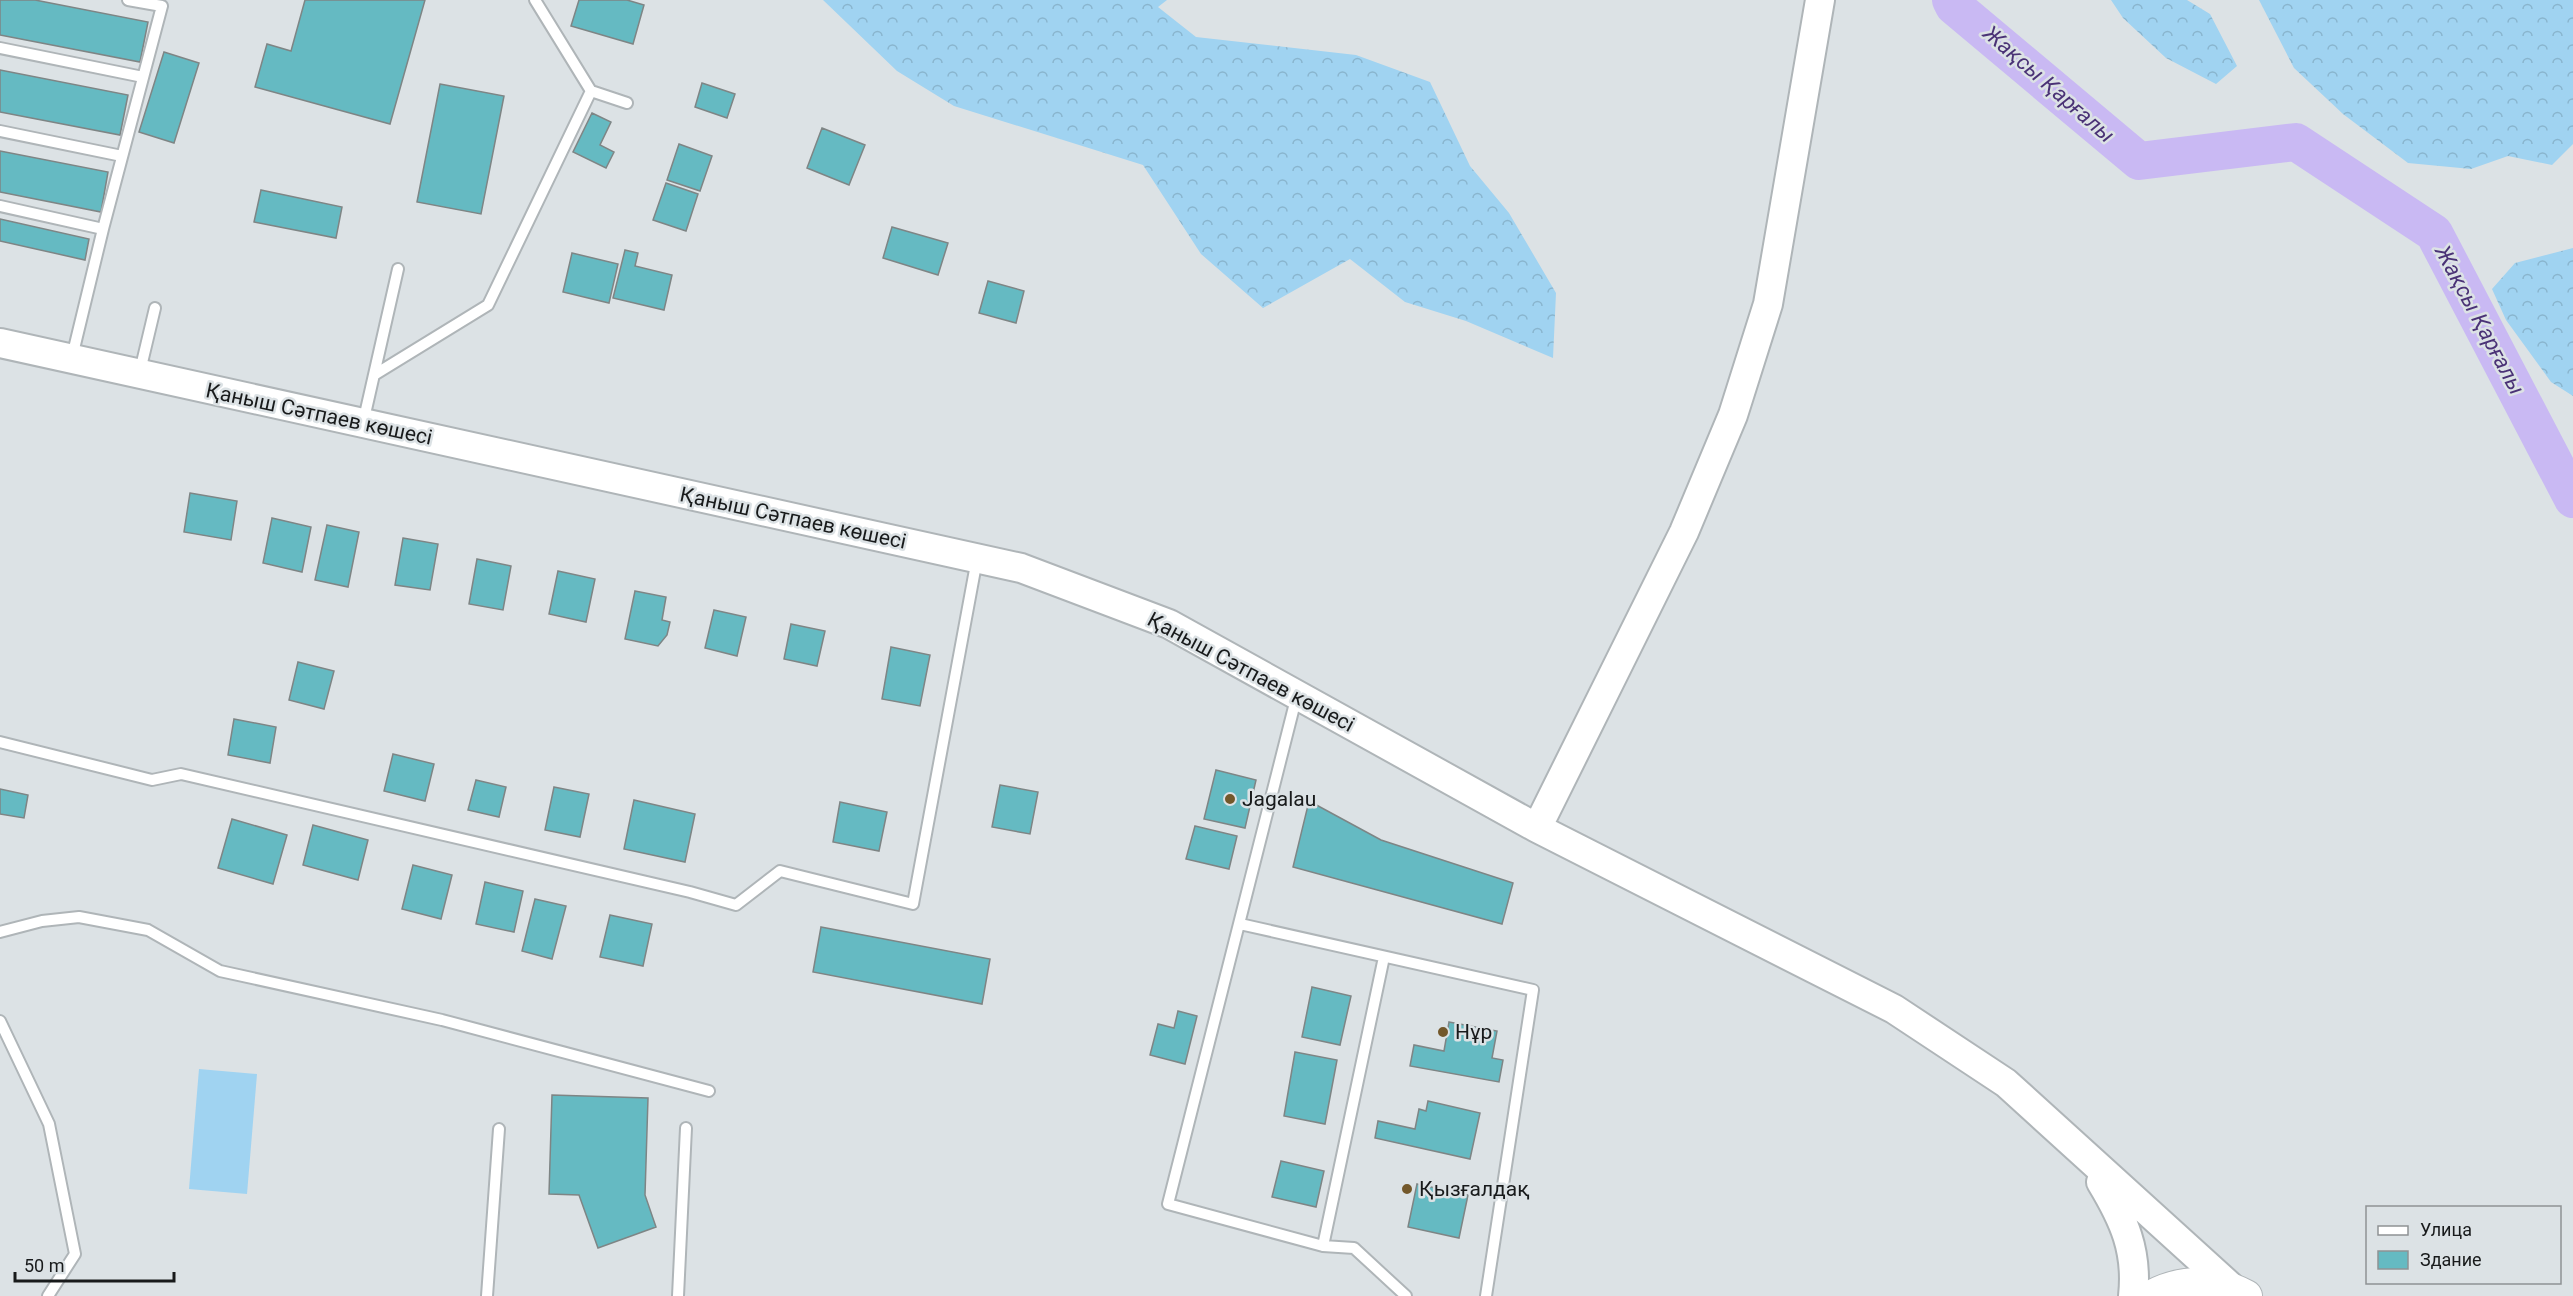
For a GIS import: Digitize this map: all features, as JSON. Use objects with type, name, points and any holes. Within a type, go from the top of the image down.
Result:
[{"type":"main road","points":[[1538,828],[1684,532],[1732,415],[1768,304],[1820,0]]},
{"type":"main road","name":"Қаныш Сәтпаев көшесі","points":[[0,344],[1021,568],[1169,624],[1538,828],[1894,1009],[2006,1083],[2050,1121],[2088,1160]]},
{"type":"main road","points":[[2088,1160],[2240,1293]]},
{"type":"main road","points":[[2088,1160],[2122,1217],[2132,1252],[2135,1281],[2133,1296]]},
{"type":"main road","points":[[2152,1296],[2179,1285],[2206,1283],[2240,1293]]},
{"type":"lane","points":[[72,359],[103,229],[162,6],[128,0]]},
{"type":"lane","points":[[535,0],[591,90],[627,104]]},
{"type":"lane","points":[[0,48],[143,77]]},
{"type":"lane","points":[[374,375],[488,305],[591,90]]},
{"type":"lane","points":[[0,131],[122,156]]},
{"type":"lane","points":[[0,206],[103,229]]},
{"type":"lane","points":[[363,423],[398,269]]},
{"type":"lane","points":[[139,374],[155,308]]},
{"type":"lane","points":[[0,742],[152,780],[181,774],[690,892],[736,905],[780,871],[913,904],[977,559]]},
{"type":"lane","points":[[1297,695],[1168,1204],[1323,1246],[1354,1248],[1406,1296]]},
{"type":"lane","points":[[0,932],[42,921],[79,917],[148,930],[220,971],[442,1020],[708,1091]]},
{"type":"lane","points":[[1240,924],[1533,990],[1486,1296]]},
{"type":"lane","points":[[1323,1246],[1384,957]]},
{"type":"lane","points":[[0,1021],[49,1124],[75,1254],[48,1296]]},
{"type":"lane","points":[[678,1296],[686,1128]]},
{"type":"lane","points":[[487,1296],[499,1129]]},
{"type":"green space","points":[[823,0],[1167,0],[1158,7],[1196,37],[1356,55],[1430,82],[1470,166],[1509,213],[1556,293],[1553,358],[1466,321],[1405,302],[1350,259],[1263,308],[1201,254],[1143,165],[954,106],[897,71]]},
{"type":"green space","points":[[2111,0],[2187,0],[2210,14],[2237,66],[2216,84],[2166,58],[2123,18]]},
{"type":"green space","points":[[2259,0],[2573,0],[2573,144],[2552,165],[2508,156],[2471,169],[2408,163],[2343,114],[2294,68]]},
{"type":"green space","points":[[2573,248],[2573,396],[2551,382],[2506,320],[2492,289],[2515,263]]},
{"type":"green space","points":[[199,1069],[257,1074],[247,1194],[189,1189]]},
{"type":"building","points":[[0,0],[35,0],[148,22],[140,62],[0,35]]},
{"type":"building","points":[[305,0],[425,0],[390,124],[255,87],[267,44],[291,51]]},
{"type":"building","points":[[579,0],[627,0],[644,5],[633,44],[571,26]]},
{"type":"building","points":[[164,52],[199,63],[174,143],[139,132]]},
{"type":"building","points":[[0,70],[128,95],[120,135],[0,112]]},
{"type":"building","points":[[702,83],[735,94],[727,118],[695,107]]},
{"type":"building","points":[[440,84],[504,96],[481,214],[417,202]]},
{"type":"building","points":[[592,113],[611,122],[600,145],[614,152],[606,168],[573,152]]},
{"type":"building","points":[[822,128],[865,145],[849,185],[807,168]]},
{"type":"building","points":[[679,144],[712,156],[700,191],[667,180]]},
{"type":"building","points":[[0,151],[108,172],[101,212],[0,192]]},
{"type":"building","points":[[666,183],[698,194],[686,231],[653,220]]},
{"type":"building","points":[[261,190],[342,207],[336,238],[254,222]]},
{"type":"building","points":[[0,219],[89,239],[85,260],[0,241]]},
{"type":"building","points":[[892,227],[948,243],[938,275],[883,258]]},
{"type":"building","points":[[625,250],[638,253],[635,266],[672,275],[664,310],[613,298]]},
{"type":"building","points":[[572,253],[618,264],[609,303],[563,292]]},
{"type":"building","points":[[988,281],[1024,291],[1016,323],[979,313]]},
{"type":"building","points":[[190,493],[237,501],[231,540],[184,532]]},
{"type":"building","points":[[272,518],[311,527],[302,572],[263,563]]},
{"type":"building","points":[[327,525],[359,532],[348,587],[315,580]]},
{"type":"building","points":[[403,538],[438,544],[430,590],[395,585]]},
{"type":"building","points":[[477,559],[511,566],[503,610],[469,604]]},
{"type":"building","points":[[558,571],[595,579],[586,622],[549,614]]},
{"type":"building","points":[[635,591],[666,597],[662,620],[670,622],[667,635],[658,646],[625,639]]},
{"type":"building","points":[[714,610],[746,617],[737,656],[705,648]]},
{"type":"building","points":[[791,624],[825,631],[817,666],[784,659]]},
{"type":"building","points":[[891,647],[930,655],[920,706],[882,699]]},
{"type":"building","points":[[298,662],[334,671],[324,709],[289,700]]},
{"type":"building","points":[[234,719],[276,727],[270,763],[228,755]]},
{"type":"building","points":[[393,754],[434,764],[425,801],[384,791]]},
{"type":"building","name":"Jagalau","points":[[1216,770],[1256,780],[1245,828],[1204,819]]},
{"type":"building","points":[[476,780],[506,787],[499,817],[468,810]]},
{"type":"building","points":[[1000,785],[1038,792],[1030,834],[992,827]]},
{"type":"building","points":[[554,787],[589,794],[580,837],[545,830]]},
{"type":"building","points":[[0,789],[28,795],[24,818],[0,814]]},
{"type":"building","points":[[634,800],[695,814],[685,862],[624,849]]},
{"type":"building","points":[[1309,801],[1381,840],[1513,883],[1502,924],[1293,867]]},
{"type":"building","points":[[840,802],[887,812],[879,851],[833,842]]},
{"type":"building","points":[[232,819],[287,835],[273,884],[218,868]]},
{"type":"building","points":[[313,825],[368,840],[358,880],[303,865]]},
{"type":"building","points":[[1195,826],[1237,836],[1229,869],[1186,859]]},
{"type":"building","points":[[413,865],[452,875],[441,919],[402,909]]},
{"type":"building","points":[[485,882],[523,891],[514,932],[476,924]]},
{"type":"building","points":[[535,899],[566,906],[552,959],[522,951]]},
{"type":"building","points":[[610,915],[652,924],[643,966],[600,957]]},
{"type":"building","points":[[821,927],[990,959],[982,1004],[813,972]]},
{"type":"building","points":[[1312,987],[1351,996],[1340,1045],[1302,1037]]},
{"type":"building","points":[[1178,1011],[1197,1016],[1185,1064],[1150,1055],[1158,1024],[1174,1028]]},
{"type":"building","points":[[1449,1022],[1497,1031],[1492,1058],[1503,1060],[1499,1082],[1410,1066],[1414,1045],[1444,1051]]},
{"type":"building","points":[[1295,1052],[1337,1060],[1325,1124],[1284,1116]]},
{"type":"building","points":[[552,1095],[648,1098],[645,1195],[656,1227],[598,1248],[579,1195],[549,1194]]},
{"type":"building","points":[[1428,1101],[1480,1113],[1470,1159],[1375,1138],[1378,1121],[1415,1129],[1419,1109],[1426,1111]]},
{"type":"building","points":[[1281,1161],[1324,1171],[1316,1207],[1272,1197]]},
{"type":"building","points":[[1417,1184],[1468,1195],[1459,1238],[1408,1227]]},
{"type":"waterway","name":"Жақсы Қарғалы","points":[[1951,0],[1954,6],[2139,161],[2296,142],[2434,233],[2573,499]]},
{"type":"place","name":"Jagalau","points":[[1230,799]]},
{"type":"place","name":"Нұр","points":[[1443,1032]]},
{"type":"place","name":"Қызғалдақ","points":[[1407,1189]]}]
